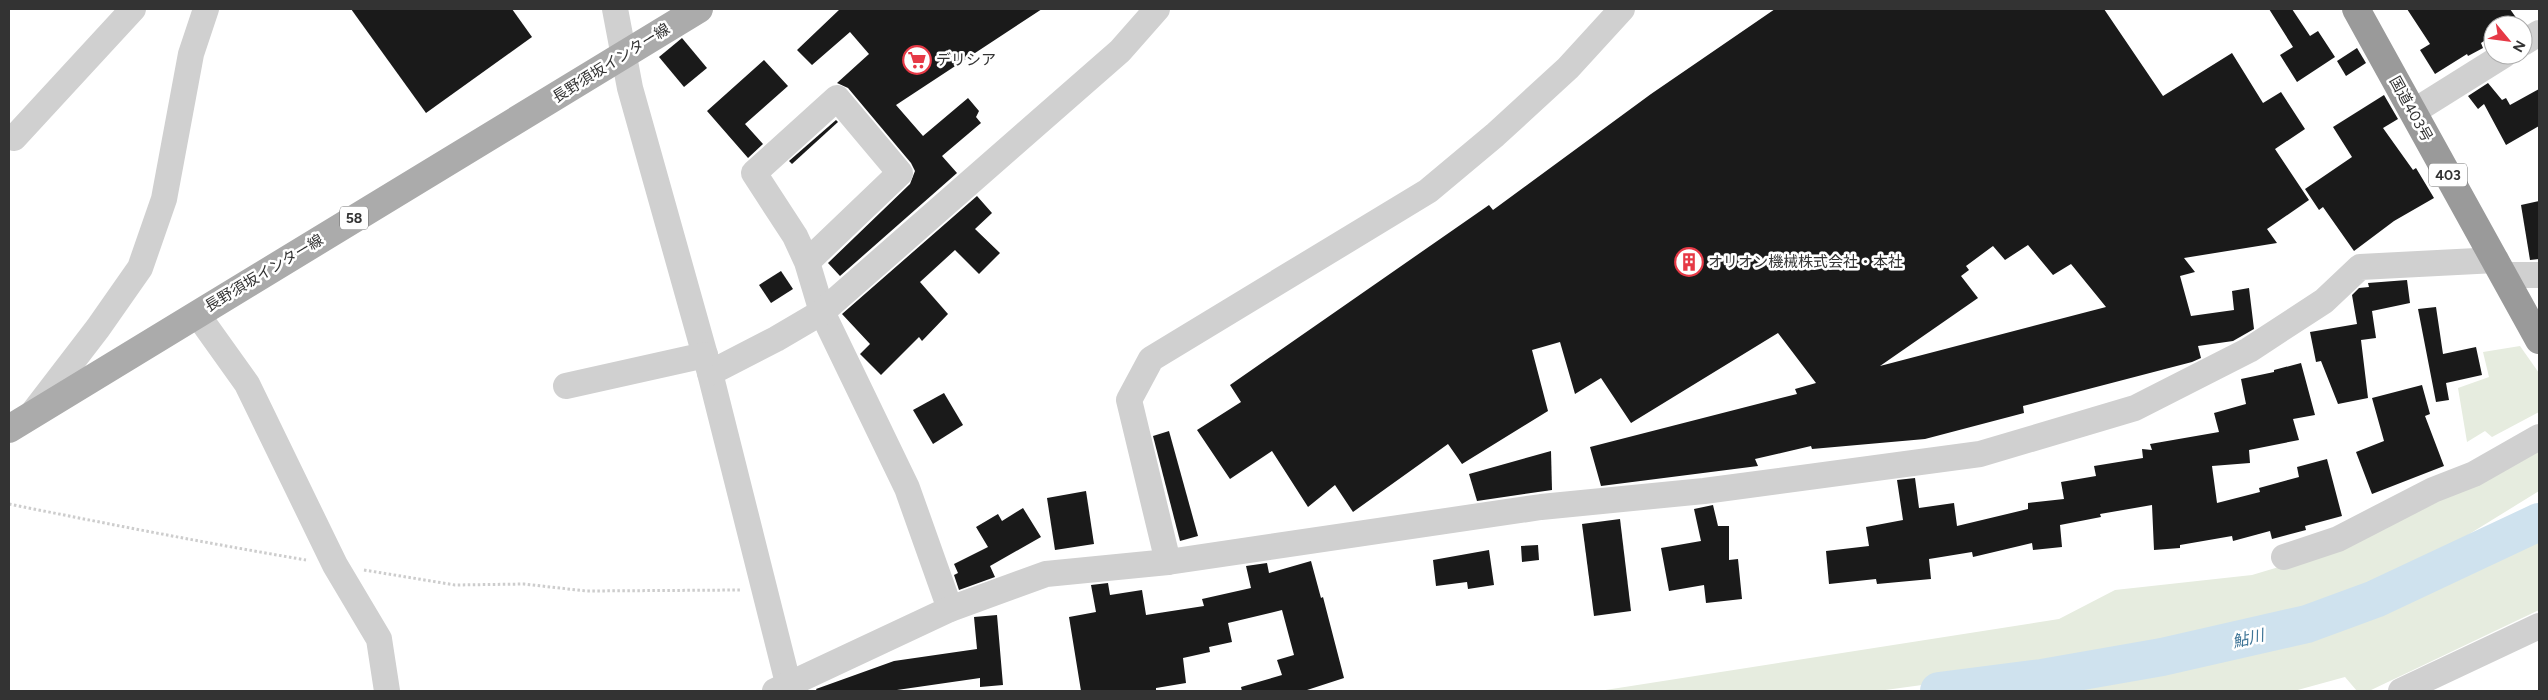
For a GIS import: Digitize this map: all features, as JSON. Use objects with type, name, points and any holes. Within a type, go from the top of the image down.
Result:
[{"type":"highway","name":"国道403号","points":[[2356,9],[2539,340]]},
{"type":"main road","name":"長野須坂インター線","points":[[20,422],[699,9]]},
{"type":"street","points":[[14,138],[133,9]]},
{"type":"street","points":[[20,422],[98,328],[140,268],[164,198],[191,54],[206,9]]},
{"type":"street","points":[[615,9],[630,88],[707,364],[764,590],[785,689],[950,609],[1046,574],[1168,562],[1541,507],[1704,491],[1980,454],[2135,408],[2249,350],[2324,301],[2360,267],[2500,268],[2539,275]]},
{"type":"street","points":[[566,386],[707,364],[776,339],[822,312],[1120,51],[1157,9]]},
{"type":"street","points":[[1168,562],[1129,400],[1150,360],[1428,191],[1495,135],[1568,68],[1622,9]]},
{"type":"street","points":[[2413,112],[2488,65]]},
{"type":"street","points":[[807,262],[900,173],[837,98],[754,173],[795,236],[807,262],[822,312],[907,488],[950,609]]},
{"type":"street","points":[[196,314],[247,384],[335,565],[378,639],[387,691]]},
{"type":"street","points":[[2284,557],[2338,539],[2432,490],[2474,474],[2539,437]]},
{"type":"street","points":[[2401,691],[2539,626]]},
{"type":"path","points":[[9,504],[129,526],[162,536],[455,585],[524,584],[586,591],[764,590]]},
{"type":"shaded area","points":[[2520,346],[2539,373],[2539,412],[2492,437],[2485,431],[2467,442],[2458,388],[2489,377],[2483,352]]},
{"type":"shaded area","points":[[2539,447],[2539,491],[2398,578],[2311,614],[2181,645],[2055,667],[1878,691],[1599,691],[2059,619],[2115,590],[2252,575],[2326,553]]},
{"type":"shaded area","points":[[2539,520],[2539,610],[2369,691],[2357,691],[2345,677],[2294,691],[2028,691],[2272,650],[2347,626]]},
{"type":"building","points":[[351,9],[512,9],[532,37],[426,113]]},
{"type":"building","points":[[840,9],[1042,9],[896,105],[923,136],[968,98],[979,111],[976,117],[981,123],[942,156],[957,173],[840,276],[828,263],[910,184],[915,171],[911,163],[848,88],[837,83],[869,54],[850,32],[812,65],[797,50]]},
{"type":"building","name":"オリオン機械株式会社・本社","points":[[1775,9],[2104,9],[2163,96],[2232,53],[2263,103],[2281,92],[2305,129],[2275,149],[2309,200],[2267,229],[2277,243],[2184,258],[2195,272],[2180,276],[2191,316],[2234,310],[2232,291],[2249,288],[2254,329],[2233,341],[2198,346],[2201,358],[2192,362],[2023,406],[2024,413],[1925,439],[1812,449],[1811,446],[1755,459],[1758,466],[1601,486],[1590,447],[1797,394],[1795,389],[1816,383],[1778,333],[1631,423],[1601,378],[1575,394],[1560,342],[1532,350],[1548,411],[1462,464],[1448,444],[1353,512],[1335,485],[1308,507],[1272,451],[1230,479],[1197,430],[1241,402],[1230,385],[1489,205],[1493,210],[1651,94]],"holes":[[[2028,245],[2053,275],[2071,264],[2106,307],[1880,366],[1978,298],[1961,276],[1969,270],[1966,266],[1993,246],[2005,260]]]},
{"type":"building","points":[[2269,9],[2292,9],[2310,36],[2318,31],[2335,57],[2297,82],[2280,55],[2293,47]]},
{"type":"building","points":[[2407,9],[2510,9],[2514,15],[2483,15],[2483,42],[2481,43],[2483,48],[2468,56],[2467,54],[2435,74],[2420,50],[2430,44]]},
{"type":"building","points":[[682,38],[707,68],[684,87],[659,57]]},
{"type":"building","points":[[2357,48],[2366,63],[2346,76],[2337,61]]},
{"type":"building","points":[[764,60],[788,86],[745,124],[763,144],[748,158],[707,111]]},
{"type":"building","points":[[2488,83],[2502,100],[2506,98],[2510,105],[2539,89],[2539,126],[2506,145],[2484,104],[2478,109],[2468,96]]},
{"type":"building","points":[[2384,95],[2398,119],[2383,128],[2413,170],[2416,168],[2434,198],[2394,221],[2354,251],[2323,207],[2319,210],[2305,189],[2352,157],[2333,127]]},
{"type":"building","points":[[836,120],[838,122],[792,164],[789,161]]},
{"type":"building","points":[[977,196],[992,213],[975,229],[1000,253],[979,274],[955,250],[920,282],[948,314],[922,341],[919,337],[881,375],[860,354],[870,344],[842,314]]},
{"type":"building","points":[[2539,201],[2539,259],[2530,260],[2521,205]]},
{"type":"building","points":[[781,271],[793,289],[771,303],[759,285]]},
{"type":"building","points":[[2407,280],[2410,303],[2372,311],[2376,338],[2361,340],[2368,398],[2338,404],[2321,361],[2316,362],[2310,332],[2357,324],[2352,295],[2359,288],[2369,287],[2368,283]]},
{"type":"building","points":[[2436,307],[2443,354],[2476,347],[2482,375],[2446,383],[2449,400],[2436,402],[2418,309]]},
{"type":"building","points":[[2301,363],[2315,415],[2293,419],[2299,440],[2249,450],[2250,463],[2212,466],[2217,503],[2260,492],[2259,488],[2299,477],[2297,467],[2327,459],[2342,516],[2305,526],[2306,530],[2272,539],[2270,531],[2233,541],[2232,536],[2180,545],[2180,548],[2154,550],[2152,505],[2100,514],[2101,517],[2060,525],[2062,547],[2033,550],[2032,543],[1973,557],[1972,552],[1929,559],[1931,579],[1877,584],[1876,579],[1829,584],[1826,551],[1869,546],[1866,527],[1903,520],[1897,480],[1915,478],[1919,508],[1954,503],[1957,526],[2028,509],[2028,503],[2064,499],[2061,482],[2096,476],[2094,466],[2143,458],[2142,449],[2152,450],[2150,444],[2219,432],[2214,413],[2246,404],[2241,379],[2274,372],[2274,370]]},
{"type":"building","points":[[2422,385],[2430,414],[2425,416],[2444,466],[2372,494],[2356,452],[2384,441],[2372,398]]},
{"type":"building","points":[[944,393],[963,425],[933,444],[913,410]]},
{"type":"building","points":[[1169,431],[1198,536],[1180,541],[1153,436]]},
{"type":"building","points":[[1551,451],[1552,490],[1477,501],[1469,474]]},
{"type":"building","points":[[1086,491],[1094,544],[1055,550],[1047,498]]},
{"type":"building","points":[[1713,505],[1718,526],[1729,526],[1729,560],[1738,559],[1742,599],[1706,603],[1704,585],[1669,591],[1661,548],[1701,541],[1694,509]]},
{"type":"building","points":[[1023,508],[1041,537],[990,566],[995,577],[959,590],[954,575],[958,573],[954,564],[988,547],[976,527],[998,514],[1002,521]]},
{"type":"building","points":[[1620,519],[1631,611],[1594,616],[1582,524]]},
{"type":"building","points":[[1538,545],[1539,560],[1522,562],[1521,546]]},
{"type":"building","points":[[1489,550],[1494,585],[1468,589],[1467,582],[1436,586],[1433,560]]},
{"type":"building","points":[[1311,561],[1321,598],[1323,597],[1344,678],[1304,691],[1242,691],[1241,687],[1282,675],[1277,660],[1294,655],[1282,610],[1228,623],[1232,642],[1209,647],[1210,652],[1183,658],[1186,683],[1156,688],[1156,691],[1081,691],[1069,617],[1096,612],[1091,585],[1108,583],[1110,595],[1142,590],[1146,615],[1204,606],[1202,599],[1251,588],[1246,566],[1267,563],[1269,573]]},
{"type":"building","points":[[997,615],[1003,685],[980,687],[980,678],[890,691],[817,691],[816,689],[894,661],[977,649],[974,617]]},
{"type":"waterway","name":"鮎川","points":[[1939,691],[2042,678],[2162,657],[2307,624],[2375,599],[2539,522]]},
{"type":"place","name":"デリシア","points":[[917,60]]},
{"type":"place","name":"オリオン機械株式会社・本社","points":[[1689,262]]}]
